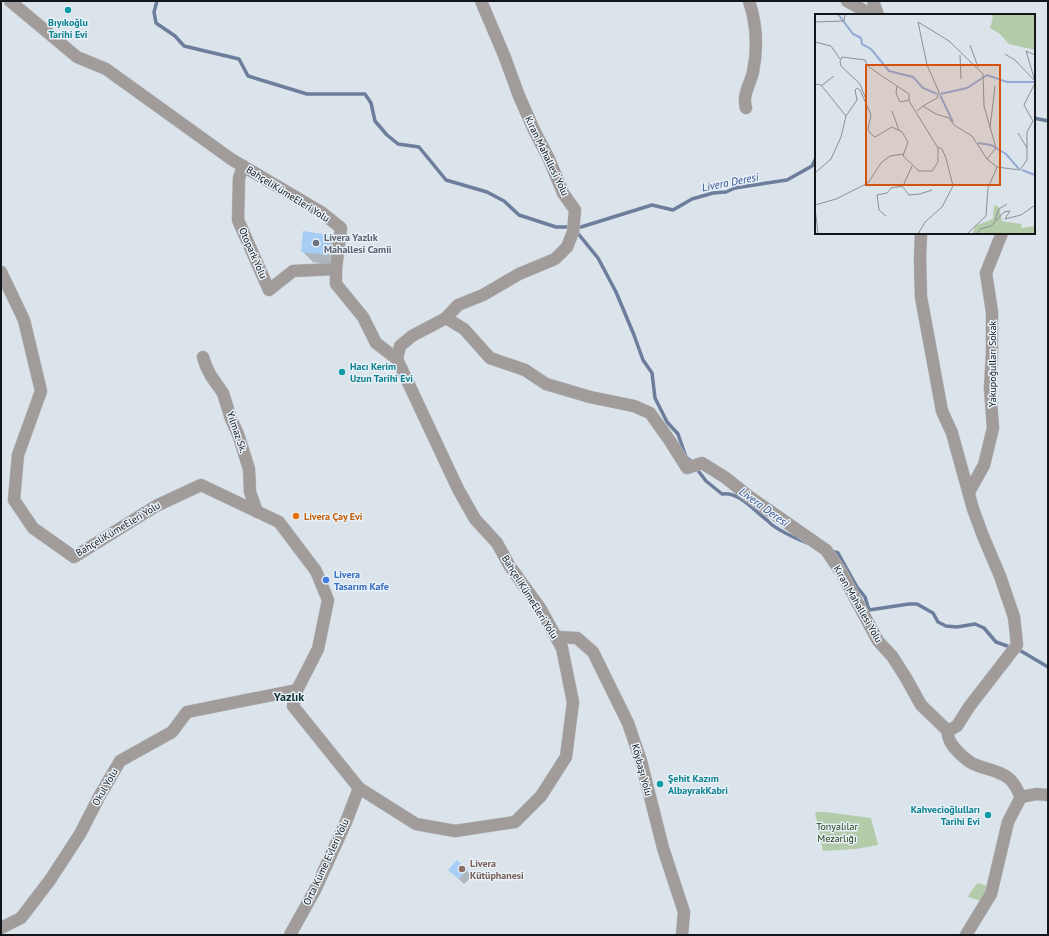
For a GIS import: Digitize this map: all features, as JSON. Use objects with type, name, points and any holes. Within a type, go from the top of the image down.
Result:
[{"type":"street","name":"BahçeliKümeEleri Yolu","points":[[1,272],[24,320],[41,392],[18,455],[14,500],[33,528],[74,557],[156,506],[201,485],[279,522],[316,571],[328,600],[318,649],[297,690],[293,706],[359,788],[416,824],[455,830],[515,822],[541,796],[566,757],[572,702],[562,648],[540,608],[509,565],[497,543],[475,519],[458,489],[397,358],[376,343],[363,317],[336,284],[336,269],[341,228],[321,212],[204,141],[106,70],[77,57],[10,1]]},
{"type":"street","name":"Kıran Mahallesi Yolu","points":[[397,358],[400,346],[412,336],[446,318],[458,305],[484,295],[519,274],[555,259],[568,247],[573,232],[575,210],[563,193],[549,159],[534,130],[481,1]]},
{"type":"street","points":[[746,108],[744,100],[753,72],[756,42],[756,30],[749,1]]},
{"type":"street","points":[[847,1],[870,14]]},
{"type":"street","points":[[873,1],[878,14]]},
{"type":"street","name":"Otopark Yolu","points":[[243,166],[239,178],[238,220],[269,290],[293,271],[336,269]]},
{"type":"street","points":[[921,234],[921,297],[942,412],[952,433],[983,536],[1000,576],[1014,617],[1017,645],[969,707],[957,726],[948,731],[948,738],[953,746],[970,762],[1008,777],[1014,782],[1021,797]]},
{"type":"street","name":"Yakupoğulları Sokak","points":[[969,492],[984,465],[993,428],[990,388],[992,312],[986,273],[1002,234]]},
{"type":"street","name":"Kıran Mahallesi Yolu","points":[[446,318],[464,329],[490,358],[525,370],[546,384],[590,397],[634,406],[650,413],[687,468],[702,463],[726,478],[747,495],[826,550],[841,572],[878,641],[892,656],[921,705],[948,731]]},
{"type":"street","name":"Yılmaz Sk.","points":[[203,357],[211,376],[223,393],[249,469],[250,492],[257,512]]},
{"type":"street","name":"Köybaşı Yolu","points":[[556,638],[577,638],[593,652],[628,723],[641,761],[663,848],[684,912],[682,935]]},
{"type":"street","name":"Okul Yolu","points":[[1,928],[21,918],[50,880],[80,834],[120,761],[172,732],[187,712],[297,690]]},
{"type":"street","name":"Orta Küme Evleri Yolu","points":[[290,935],[315,890],[346,822],[359,788]]},
{"type":"street","points":[[1021,797],[1036,794],[1048,795]]},
{"type":"street","points":[[966,935],[991,894],[1008,822],[1021,797]]},
{"type":"green space","name":"Tonyalılar Mezarlığı","points":[[815,812],[871,818],[878,845],[856,849],[823,851]]},
{"type":"green space","points":[[978,883],[990,887],[982,901],[968,897]]},
{"type":"building","name":"Livera Yazlık Mahallesi Camii","points":[[303,231],[331,235],[328,255],[301,252]]},
{"type":"building","name":"Livera Kütüphanesi","points":[[457,860],[468,870],[459,879],[448,870]]},
{"type":"waterway","name":"Livera Deresi","points":[[157,1],[154,12],[156,23],[175,36],[184,46],[239,59],[248,76],[307,94],[365,94],[371,103],[375,121],[387,135],[398,144],[419,147],[446,180],[487,192],[504,201],[519,215],[556,227],[581,227],[652,205],[673,210],[692,199],[713,193],[726,192],[735,188],[787,180],[812,166],[815,160]]},
{"type":"waterway","name":"Livera Deresi","points":[[1035,118],[1048,121]]},
{"type":"waterway","name":"Livera Deresi","points":[[576,231],[598,258],[616,292],[643,360],[652,373],[655,398],[667,422],[678,434],[686,457],[693,463]]},
{"type":"waterway","name":"Livera Deresi","points":[[696,468],[706,481],[722,494],[728,494],[740,499],[752,507],[775,527],[807,543]]},
{"type":"waterway","name":"Livera Deresi","points":[[831,551],[838,553],[857,587],[865,597],[869,610],[917,604],[933,613],[938,622],[946,626],[957,627],[975,624],[984,628],[996,642],[1021,651],[1048,667]]},
{"type":"place","name":"Bıyıkoğlu Tarihi Evi","points":[[68,10]]},
{"type":"place","name":"Livera Yazlık Mahallesi Camii","points":[[316,243]]},
{"type":"place","name":"Hacı Kerim Uzun Tarihi Evi","points":[[342,372]]},
{"type":"place","name":"Livera Çay Evi","points":[[296,516]]},
{"type":"place","name":"Livera Tasarım Kafe","points":[[326,580]]},
{"type":"place","name":"Şehit Kazım AlbayrakKabri","points":[[660,784]]},
{"type":"place","name":"Kahvecioğlulları Tarihi Evi","points":[[988,815]]},
{"type":"place","name":"Livera Kütüphanesi","points":[[462,869]]},
{"type":"district","name":"Yazlık","points":[[289,696]]}]
